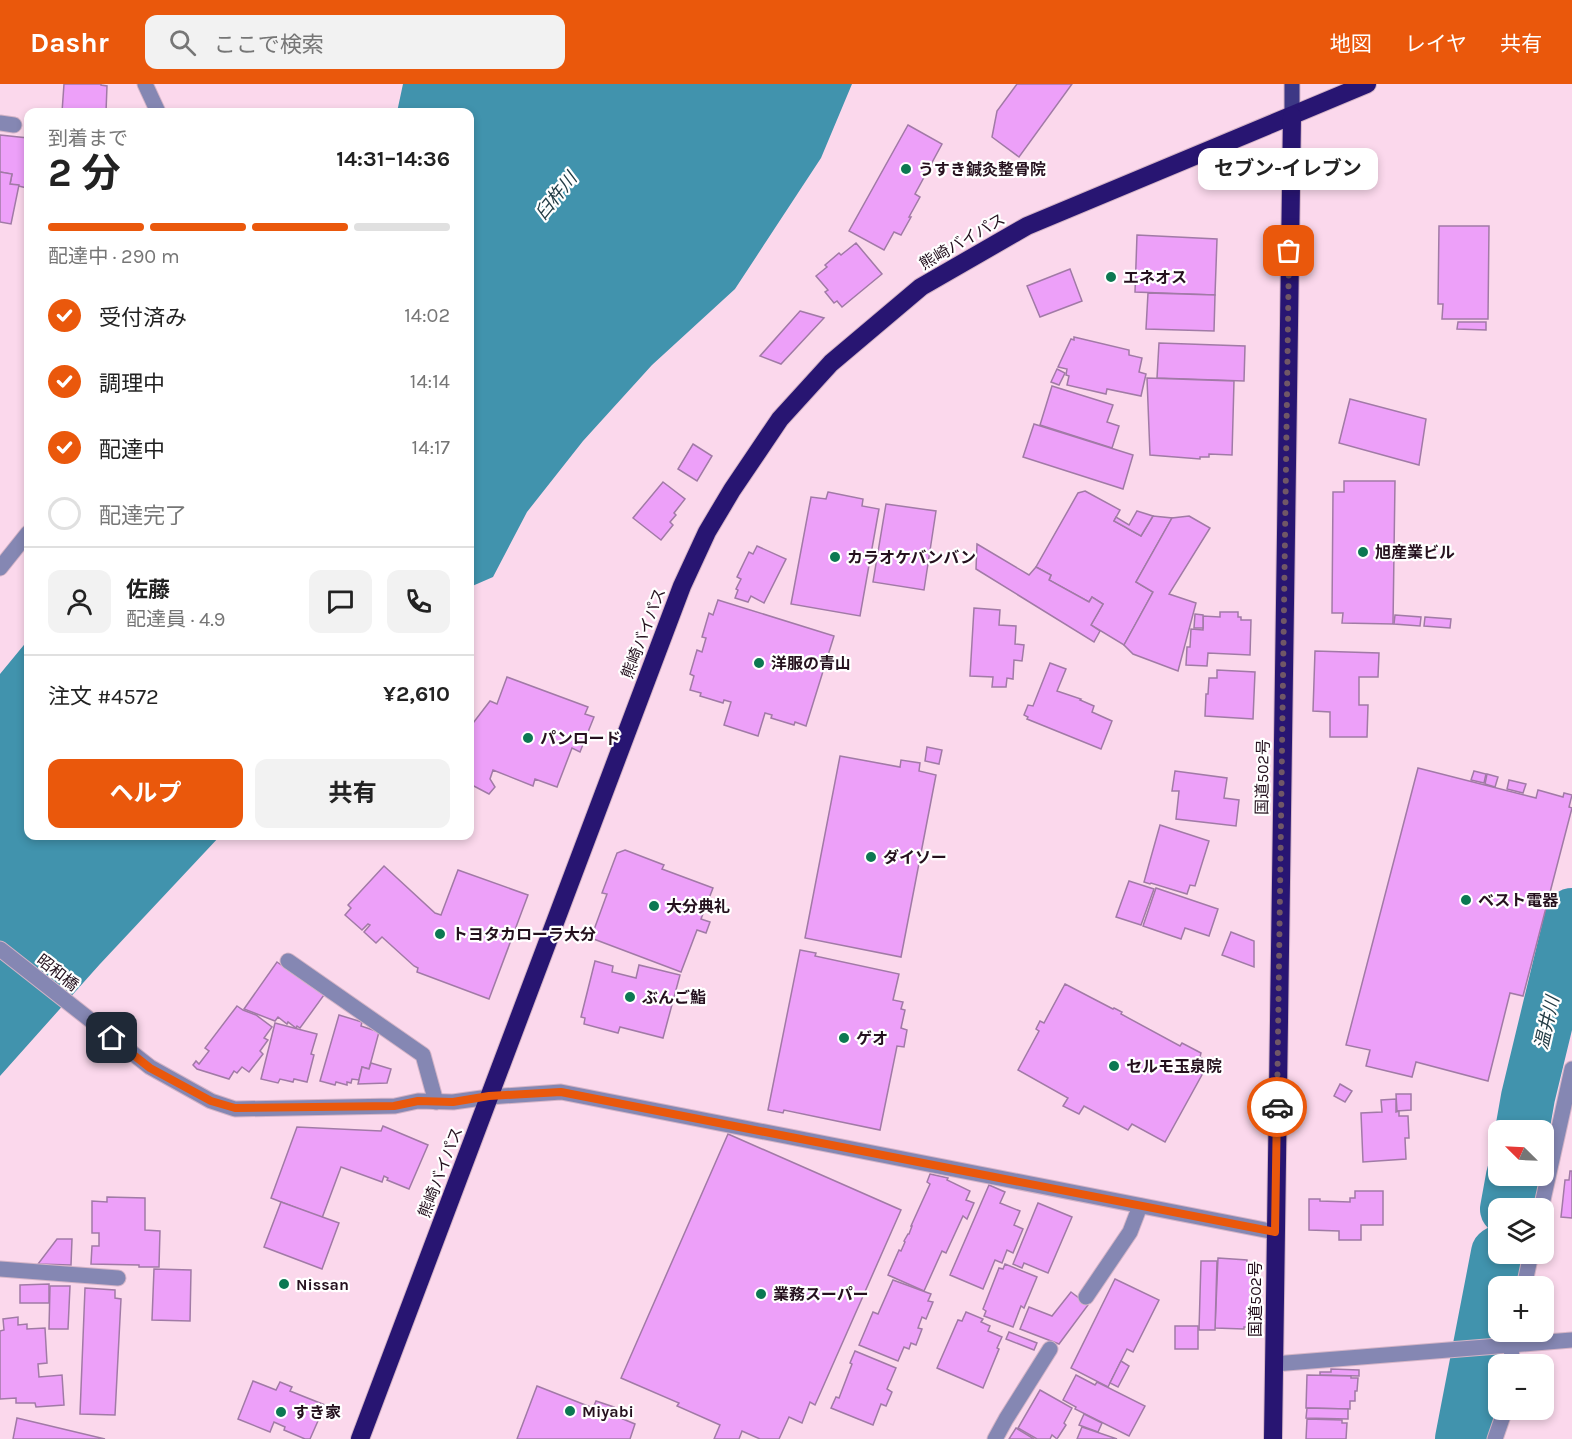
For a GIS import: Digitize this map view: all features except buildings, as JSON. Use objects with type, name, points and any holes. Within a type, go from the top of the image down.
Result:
[{"type":"highway","name":"熊崎バイパス","points":[[360,1439],[682,586],[707,532],[780,418],[831,363],[921,287],[1027,226],[1367,84]]},
{"type":"highway","name":"国道502号","points":[[1273,1439],[1292,116]]},
{"type":"main road","points":[[1292,84],[1292,116]]},
{"type":"street","points":[[145,84],[156,108]]},
{"type":"street","points":[[0,568],[24,538]]},
{"type":"street","name":"昭和橋","points":[[0,949],[150,1068],[211,1101],[235,1108],[394,1106],[418,1101],[453,1102],[489,1096],[561,1092],[1275,1232]]},
{"type":"street","points":[[288,961],[423,1055],[436,1102]]},
{"type":"street","points":[[1543,1198],[1572,1070]]},
{"type":"street","points":[[1086,1297],[1130,1232],[1140,1206]]},
{"type":"street","points":[[0,1269],[118,1278]]},
{"type":"street","points":[[1554,1341],[1572,1341]]},
{"type":"street","points":[[1274,1364],[1466,1348],[1503,1342]]},
{"type":"street","points":[[995,1439],[1050,1349]]},
{"type":"street","points":[[1495,1439],[1502,1420]]},
{"type":"water","name":"臼杵川","points":[[403,84],[852,84],[821,158],[735,289],[652,365],[583,441],[527,512],[493,577],[474,585],[474,108],[398,108]]},
{"type":"water","points":[[24,645],[24,840],[216,840],[100,964],[0,1076],[0,674]]},
{"type":"waterway","name":"温井川","points":[[1524,1120],[1572,915]]},
{"type":"waterway","name":"温井川","points":[[1509,1198],[1511,1186]]},
{"type":"waterway","name":"温井川","points":[[1462,1439],[1496,1264]]},
{"type":"way so far","points":[[1277,1107],[1289,251]]},
{"type":"place","name":"うすき鍼灸整骨院","points":[[906,169]]},
{"type":"place","name":"セブン-イレブン","points":[[1289,251]]},
{"type":"place","name":"エネオス","points":[[1111,277]]},
{"type":"place","name":"旭産業ビル","points":[[1363,552]]},
{"type":"place","name":"カラオケバンバン","points":[[835,557]]},
{"type":"place","name":"洋服の青山","points":[[759,663]]},
{"type":"place","name":"パンロード","points":[[528,738]]},
{"type":"place","name":"ダイソー","points":[[871,857]]},
{"type":"place","name":"ベスト電器","points":[[1466,900]]},
{"type":"place","name":"大分典礼","points":[[654,906]]},
{"type":"place","name":"トヨタカローラ大分","points":[[440,934]]},
{"type":"place","name":"ぶんご鮨","points":[[630,997]]},
{"type":"place","name":"ゲオ","points":[[844,1038]]},
{"type":"place","name":"セルモ玉泉院","points":[[1114,1066]]},
{"type":"place","name":"Nissan","points":[[284,1284]]},
{"type":"place","name":"業務スーパー","points":[[761,1294]]},
{"type":"place","name":"Miyabi","points":[[570,1411]]},
{"type":"place","name":"すき家","points":[[281,1412]]},
{"type":"route","points":[[112,1038],[150,1068],[211,1101],[235,1108],[394,1106],[418,1101],[453,1102],[489,1096],[561,1092],[1275,1232],[1277,1107]]}]
